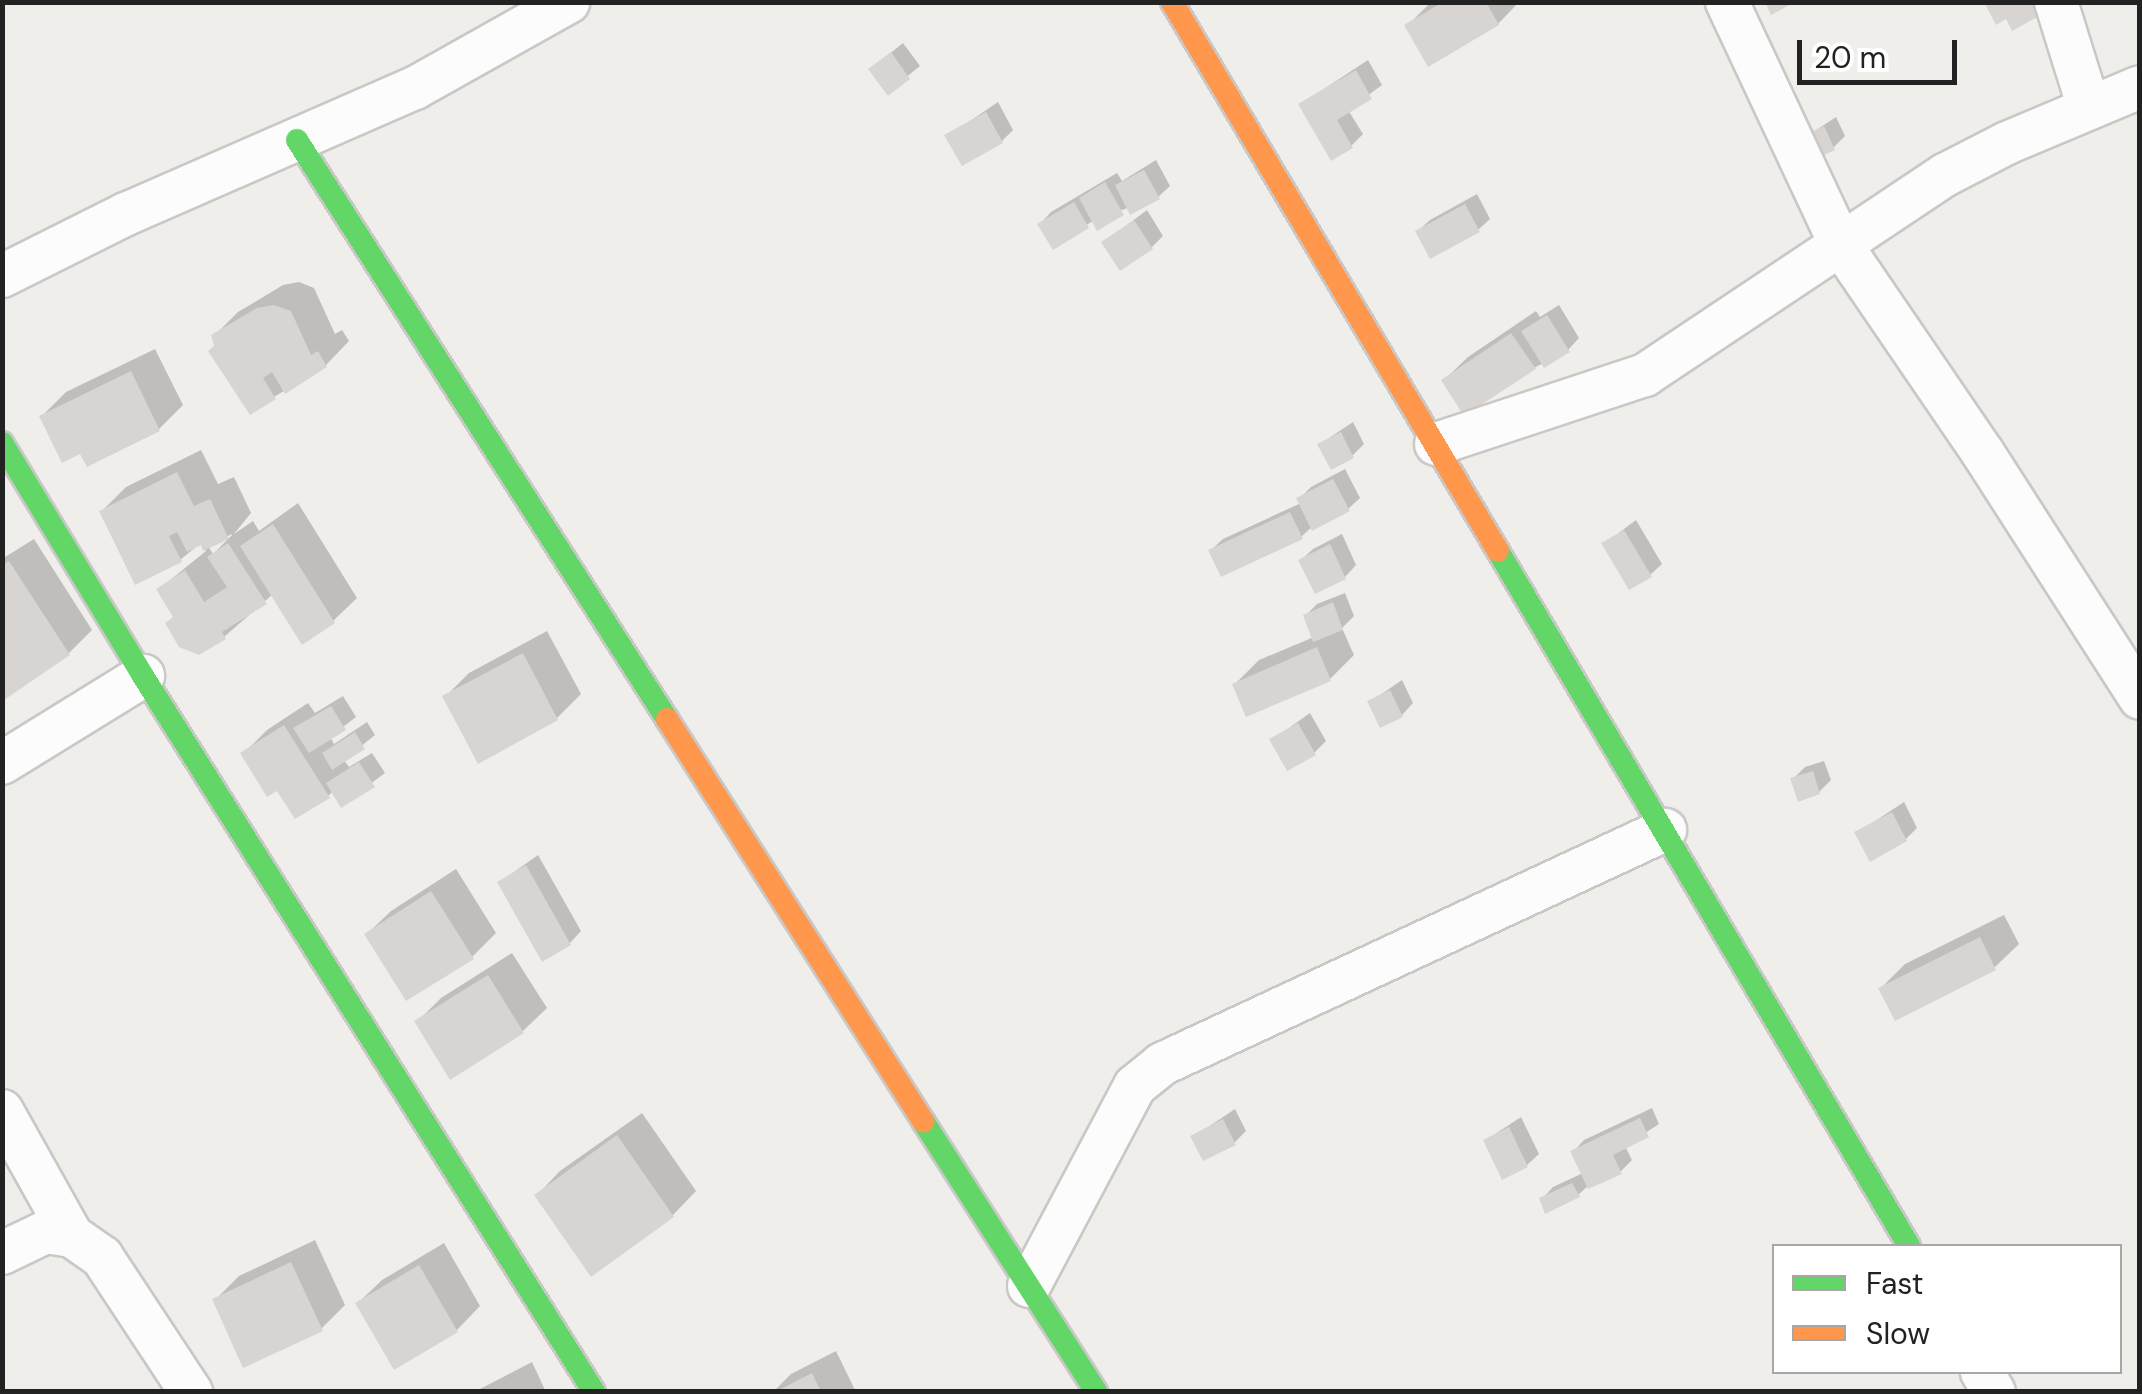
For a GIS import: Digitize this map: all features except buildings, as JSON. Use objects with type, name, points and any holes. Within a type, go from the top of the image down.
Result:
[{"type":"street","points":[[2,276],[78,237],[414,88],[568,2]]},
{"type":"street","points":[[1172,2],[1908,1244]]},
{"type":"street","points":[[1727,2],[1841,245],[1984,453],[2140,698]]},
{"type":"street","points":[[2056,2],[2089,108]]},
{"type":"street","points":[[1436,444],[1645,374],[1945,175],[2140,87]]},
{"type":"street","points":[[297,140],[1096,1392]]},
{"type":"street","points":[[2,442],[144,676],[594,1392]]},
{"type":"street","points":[[2,763],[144,676]]},
{"type":"street","points":[[1029,1286],[1135,1086],[1162,1064],[1665,830]]},
{"type":"street","points":[[2,1111],[72,1236],[102,1258],[192,1392]]},
{"type":"street","points":[[2,1253],[46,1232],[72,1236]]},
{"type":"traffic: fast","points":[[297,140],[667,719]]},
{"type":"traffic: fast","points":[[2,443],[143,676],[594,1392]]},
{"type":"traffic: fast","points":[[1498,551],[1908,1244]]},
{"type":"traffic: fast","points":[[923,1121],[1096,1392]]},
{"type":"traffic: slow","points":[[1172,2],[1498,551]]},
{"type":"traffic: slow","points":[[667,719],[923,1121]]}]
